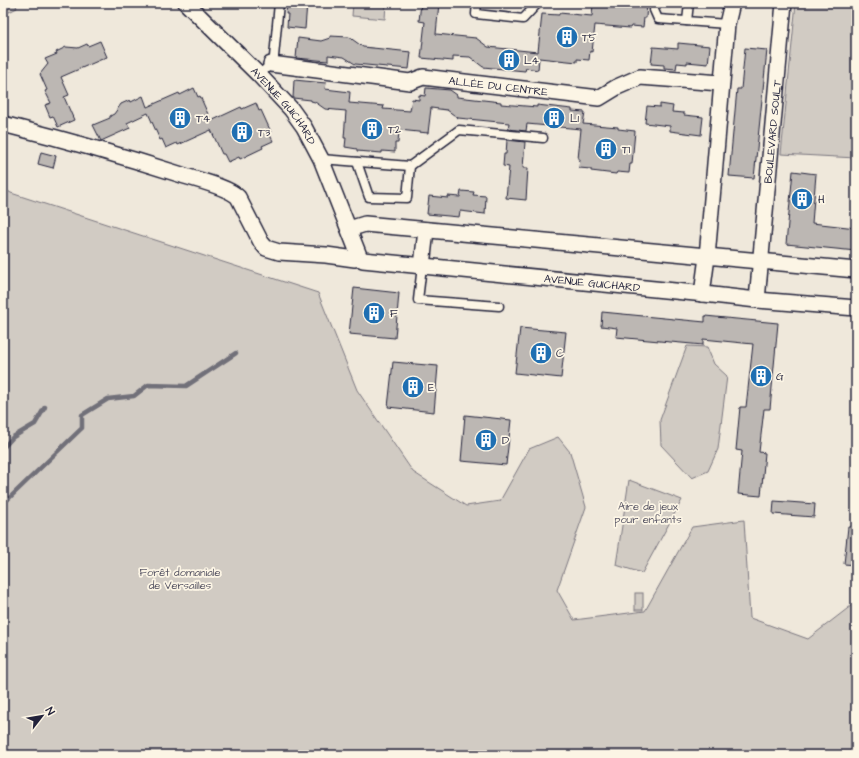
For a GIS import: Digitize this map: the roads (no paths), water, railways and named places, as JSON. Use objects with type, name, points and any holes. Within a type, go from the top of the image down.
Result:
[{"type":"street","name":"AVENUE GUICHARD","points":[[186,3],[259,75],[291,109],[304,127],[321,159],[360,258],[363,260],[758,300],[856,308]]},
{"type":"street","points":[[702,294],[707,257],[727,24],[732,3]]},
{"type":"street","name":"BOULEVARD SOULT","points":[[758,300],[760,260],[784,3]]},
{"type":"street","name":"ALLÉE DU CENTRE","points":[[271,64],[410,82],[423,77],[599,98],[617,87],[640,77],[721,83]]},
{"type":"street","points":[[3,124],[138,161],[199,180],[233,193],[238,197],[261,242],[266,248],[279,252],[326,255],[355,259],[360,258]]},
{"type":"street","points":[[349,229],[365,224],[856,270]]},
{"type":"street","points":[[422,266],[426,230]]},
{"type":"lane","points":[[259,75],[271,64],[274,57],[279,3]]},
{"type":"lane","points":[[477,3],[476,14],[523,19],[538,3]]},
{"type":"lane","points":[[655,3],[654,10],[658,19],[727,24]]},
{"type":"lane","points":[[687,22],[689,3]]},
{"type":"lane","points":[[321,159],[410,166],[459,130],[543,138]]},
{"type":"lane","points":[[357,162],[368,197],[406,198],[410,166]]},
{"type":"lane","points":[[422,266],[418,300],[499,306]]},
{"type":"waterway","points":[[3,504],[82,428],[82,415],[108,399],[134,396],[148,385],[186,386],[236,353]]},
{"type":"waterway","points":[[3,448],[13,437],[35,424],[45,407]]},
{"type":"place","name":"T5","points":[[567,37]]},
{"type":"place","name":"L4","points":[[509,60]]},
{"type":"place","name":"T4","points":[[180,118]]},
{"type":"place","name":"L1","points":[[554,118]]},
{"type":"place","name":"T2","points":[[372,129]]},
{"type":"place","name":"T3","points":[[242,132]]},
{"type":"place","name":"T1","points":[[606,149]]},
{"type":"place","name":"H","points":[[802,199]]},
{"type":"place","name":"F","points":[[374,313]]},
{"type":"place","name":"C","points":[[541,353]]},
{"type":"place","name":"G","points":[[761,376]]},
{"type":"place","name":"E","points":[[413,387]]},
{"type":"place","name":"D","points":[[486,440]]},
{"type":"park label","name":"Aire de jeux pour enfants","points":[[648,512]]},
{"type":"park label","name":"Forêt domaniale de Versailles","points":[[180,578]]}]
